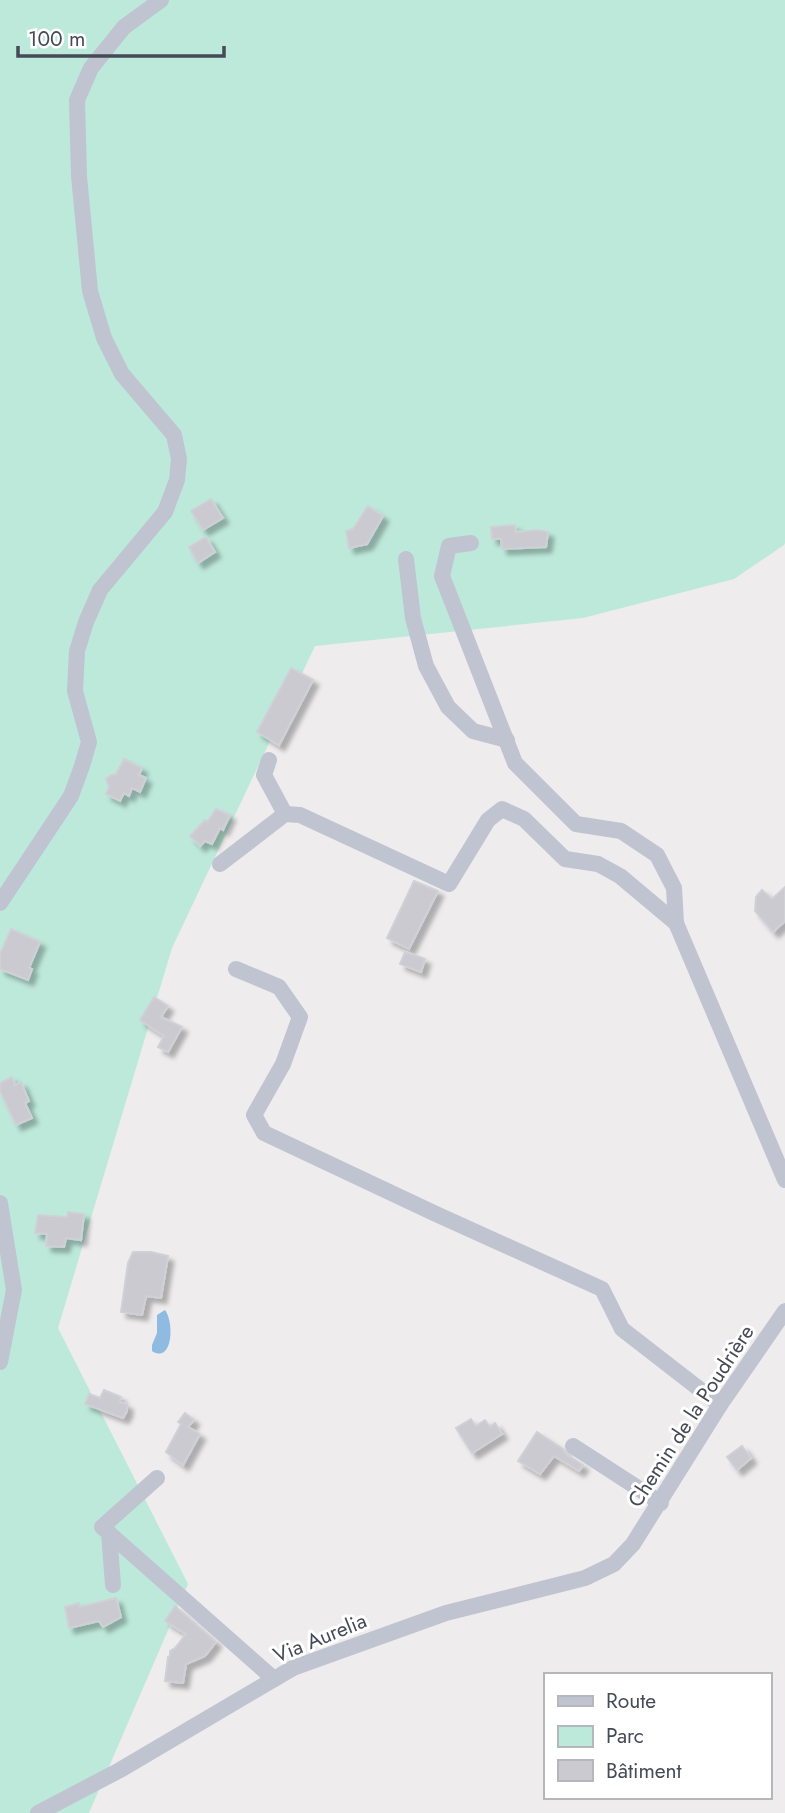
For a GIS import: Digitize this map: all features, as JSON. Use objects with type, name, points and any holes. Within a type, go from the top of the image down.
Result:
[{"type":"street","points":[[0,903],[71,796],[82,766],[89,742],[75,691],[76,651],[86,622],[100,590],[165,512],[177,480],[179,459],[174,435],[122,373],[104,338],[90,290],[79,176],[77,100],[91,68],[124,27],[161,0]]},
{"type":"street","points":[[471,543],[449,546],[442,576],[515,763],[576,824],[621,831],[657,855],[674,888],[676,923],[785,1180]]},
{"type":"street","points":[[406,559],[413,618],[426,666],[448,706],[473,731],[506,740]]},
{"type":"street","points":[[269,760],[264,775],[285,814]]},
{"type":"street","points":[[220,864],[285,814],[300,815],[449,884],[488,820],[502,809],[524,819],[565,859],[598,864],[620,876],[676,923]]},
{"type":"street","points":[[236,969],[279,987],[300,1017],[283,1064],[254,1115],[264,1133],[603,1289],[621,1329],[720,1405]]},
{"type":"street","points":[[0,1203],[14,1290],[0,1362]]},
{"type":"street","name":"Chemin de la Poudrière","points":[[634,1544],[720,1405],[785,1311]]},
{"type":"street","points":[[573,1446],[660,1503]]},
{"type":"street","points":[[157,1478],[102,1527],[274,1679]]},
{"type":"street","points":[[108,1534],[113,1586]]},
{"type":"street","name":"Via Aurelia","points":[[38,1813],[120,1770],[293,1668],[446,1613],[585,1578],[614,1564],[634,1544]]},
{"type":"green space","points":[[0,0],[785,0],[784,545],[734,579],[583,618],[315,646],[172,948],[58,1328],[188,1584],[89,1813],[0,1813]]},
{"type":"water","points":[[165,1310],[170,1324],[170,1341],[164,1352],[159,1354],[152,1351],[152,1345],[157,1333],[157,1315]]},
{"type":"building","points":[[211,499],[223,518],[203,530],[191,511]]},
{"type":"building","points":[[368,506],[383,516],[367,544],[349,548],[346,531],[353,529]]},
{"type":"building","points":[[515,525],[516,532],[548,532],[546,547],[502,549],[501,539],[492,539],[491,527]]},
{"type":"building","points":[[206,537],[215,552],[198,563],[189,547]]},
{"type":"building","points":[[291,668],[313,680],[279,745],[257,732]]},
{"type":"building","points":[[124,759],[142,768],[139,775],[146,778],[140,792],[132,788],[129,796],[124,793],[120,801],[106,794],[109,787],[106,779],[116,774]]},
{"type":"building","points":[[216,809],[230,815],[212,844],[205,841],[200,846],[190,836],[205,820],[207,822]]},
{"type":"building","points":[[414,881],[438,891],[409,949],[387,938]]},
{"type":"building","points":[[785,887],[785,921],[773,932],[755,911],[756,897],[762,890],[772,899]]},
{"type":"building","points":[[11,929],[40,942],[29,968],[32,969],[28,980],[0,969],[0,954]]},
{"type":"building","points":[[405,952],[425,959],[421,972],[400,964]]},
{"type":"building","points":[[154,997],[168,1006],[161,1017],[182,1027],[168,1052],[158,1047],[164,1036],[140,1020]]},
{"type":"building","points":[[12,1077],[15,1085],[21,1082],[29,1101],[25,1103],[32,1118],[16,1125],[0,1091],[0,1083]]},
{"type":"building","points":[[68,1212],[84,1214],[81,1240],[66,1238],[64,1247],[46,1246],[47,1234],[35,1233],[38,1215],[67,1217]]},
{"type":"building","points":[[133,1252],[168,1256],[161,1298],[146,1296],[142,1315],[121,1312],[128,1263]]},
{"type":"building","points":[[104,1390],[121,1397],[119,1402],[127,1404],[123,1418],[85,1404],[89,1394],[100,1398]]},
{"type":"building","points":[[185,1413],[194,1420],[188,1427],[200,1434],[183,1465],[166,1452],[181,1424],[178,1422]]},
{"type":"building","points":[[471,1419],[476,1426],[485,1420],[490,1427],[495,1423],[502,1434],[472,1453],[456,1428]]},
{"type":"building","points":[[537,1432],[583,1465],[579,1471],[554,1456],[540,1474],[518,1461]]},
{"type":"building","points":[[742,1446],[751,1458],[737,1470],[727,1457]]},
{"type":"building","points":[[116,1598],[121,1617],[103,1627],[99,1621],[69,1628],[65,1607],[79,1603],[80,1607]]},
{"type":"building","points":[[175,1606],[216,1642],[205,1656],[186,1664],[183,1683],[165,1681],[170,1651],[186,1634],[165,1621]]}]
